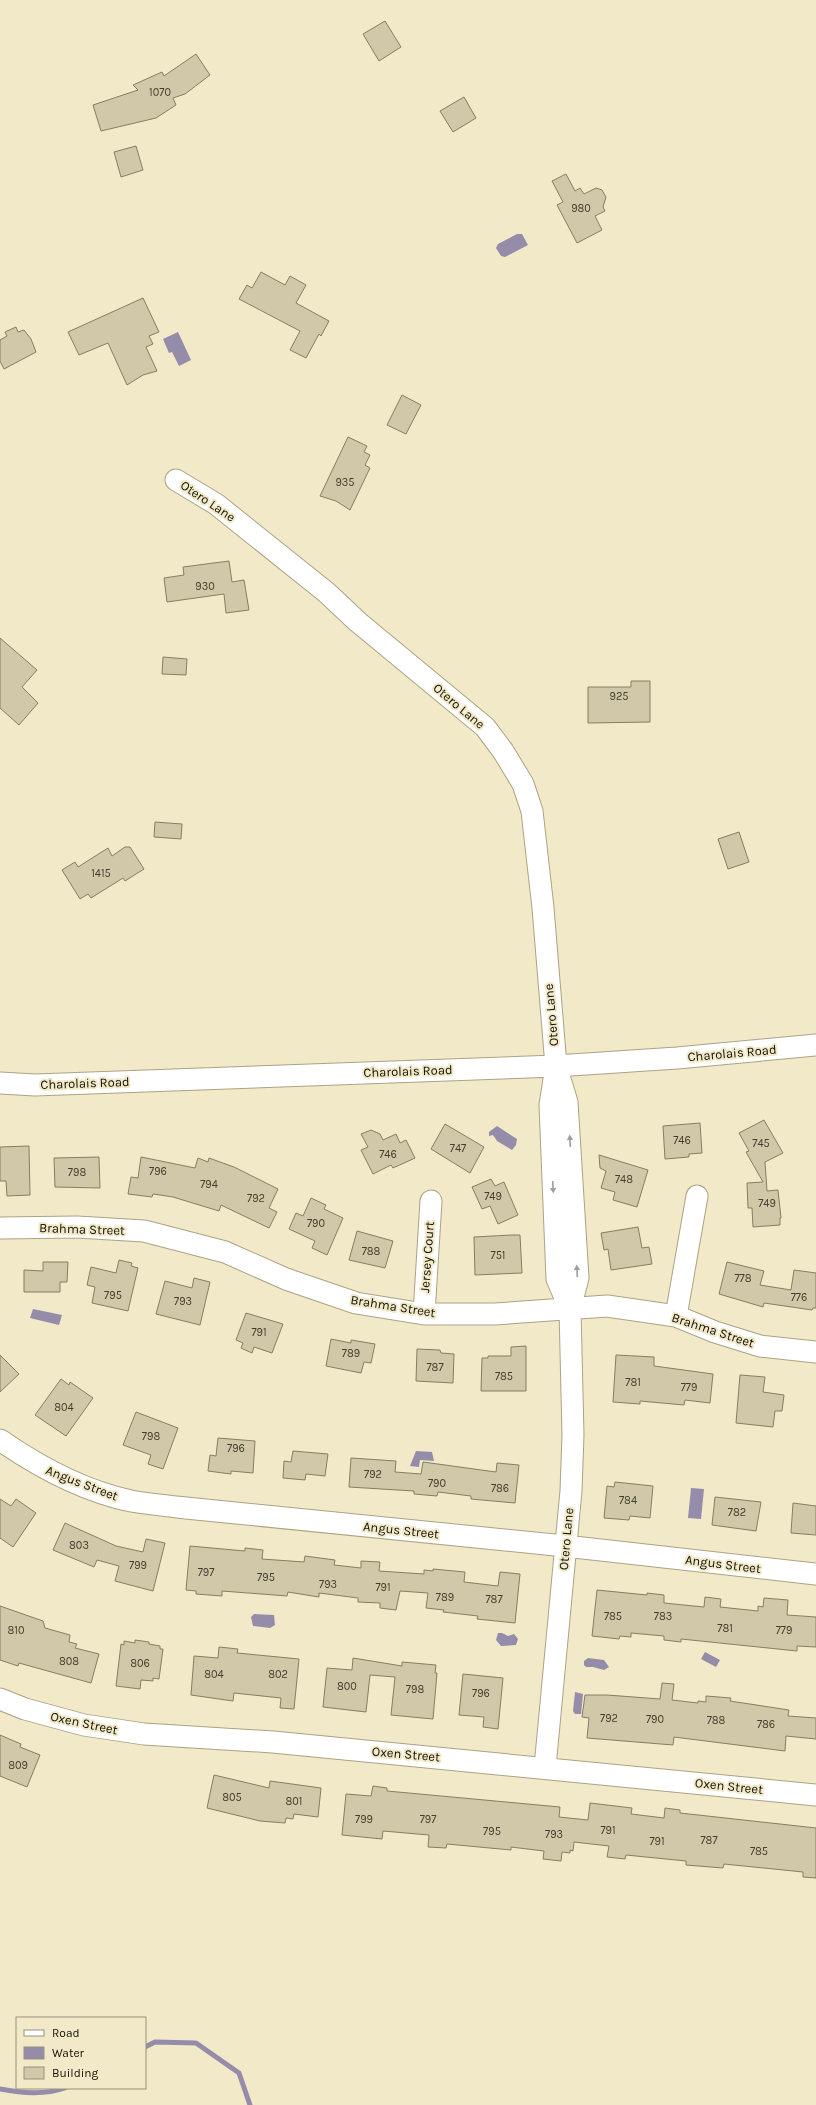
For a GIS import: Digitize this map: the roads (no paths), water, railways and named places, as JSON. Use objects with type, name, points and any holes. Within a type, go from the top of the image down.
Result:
[{"type":"street","name":"Otero Lane","points":[[176,480],[216,504],[326,592],[358,622],[485,727],[503,751],[523,784],[532,811],[543,908],[556,1066],[568,1102],[578,1278],[570,1309],[573,1435],[571,1490],[544,1768]]},
{"type":"street","name":"Charolais Road","points":[[0,1083],[34,1085],[556,1066],[677,1058],[816,1045]]},
{"type":"street","points":[[676,1316],[697,1196]]},
{"type":"street","name":"Jersey Court","points":[[424,1314],[431,1200]]},
{"type":"street","name":"Brahma Street","points":[[0,1228],[77,1226],[144,1231],[225,1252],[286,1279],[356,1303],[424,1314],[495,1314],[607,1306],[676,1316],[715,1332],[760,1346],[816,1352]]},
{"type":"street","name":"Angus Street","points":[[0,1440],[34,1463],[80,1485],[130,1501],[186,1508],[565,1546],[816,1574]]},
{"type":"street","name":"Oxen Street","points":[[0,1699],[25,1709],[84,1725],[144,1734],[273,1742],[816,1795]]},
{"type":"water","points":[[517,234],[522,234],[528,245],[505,257],[501,256],[496,248],[498,244]]},
{"type":"water","points":[[178,332],[191,360],[179,366],[172,352],[169,353],[163,339]]},
{"type":"water","points":[[497,1126],[517,1139],[516,1145],[512,1150],[497,1141],[493,1135],[489,1136],[489,1132]]},
{"type":"water","points":[[33,1309],[62,1315],[59,1325],[30,1318]]},
{"type":"water","points":[[416,1451],[432,1452],[434,1461],[420,1460],[419,1467],[410,1466]]},
{"type":"water","points":[[691,1488],[704,1489],[701,1519],[688,1518]]},
{"type":"water","points":[[254,1614],[274,1615],[275,1625],[270,1628],[253,1626],[251,1617]]},
{"type":"water","points":[[498,1633],[508,1636],[514,1634],[518,1639],[516,1645],[501,1646],[496,1640]]},
{"type":"water","points":[[705,1652],[720,1660],[716,1667],[701,1659]]},
{"type":"water","points":[[588,1658],[604,1660],[609,1667],[604,1670],[586,1667],[584,1665],[584,1661]]},
{"type":"water","points":[[575,1692],[583,1694],[581,1714],[575,1714],[573,1711]]},
{"type":"waterway","points":[[146,2046],[155,2042],[196,2043],[239,2073],[250,2105]]},
{"type":"waterway","points":[[0,2089],[32,2093],[49,2092],[61,2089]]}]
